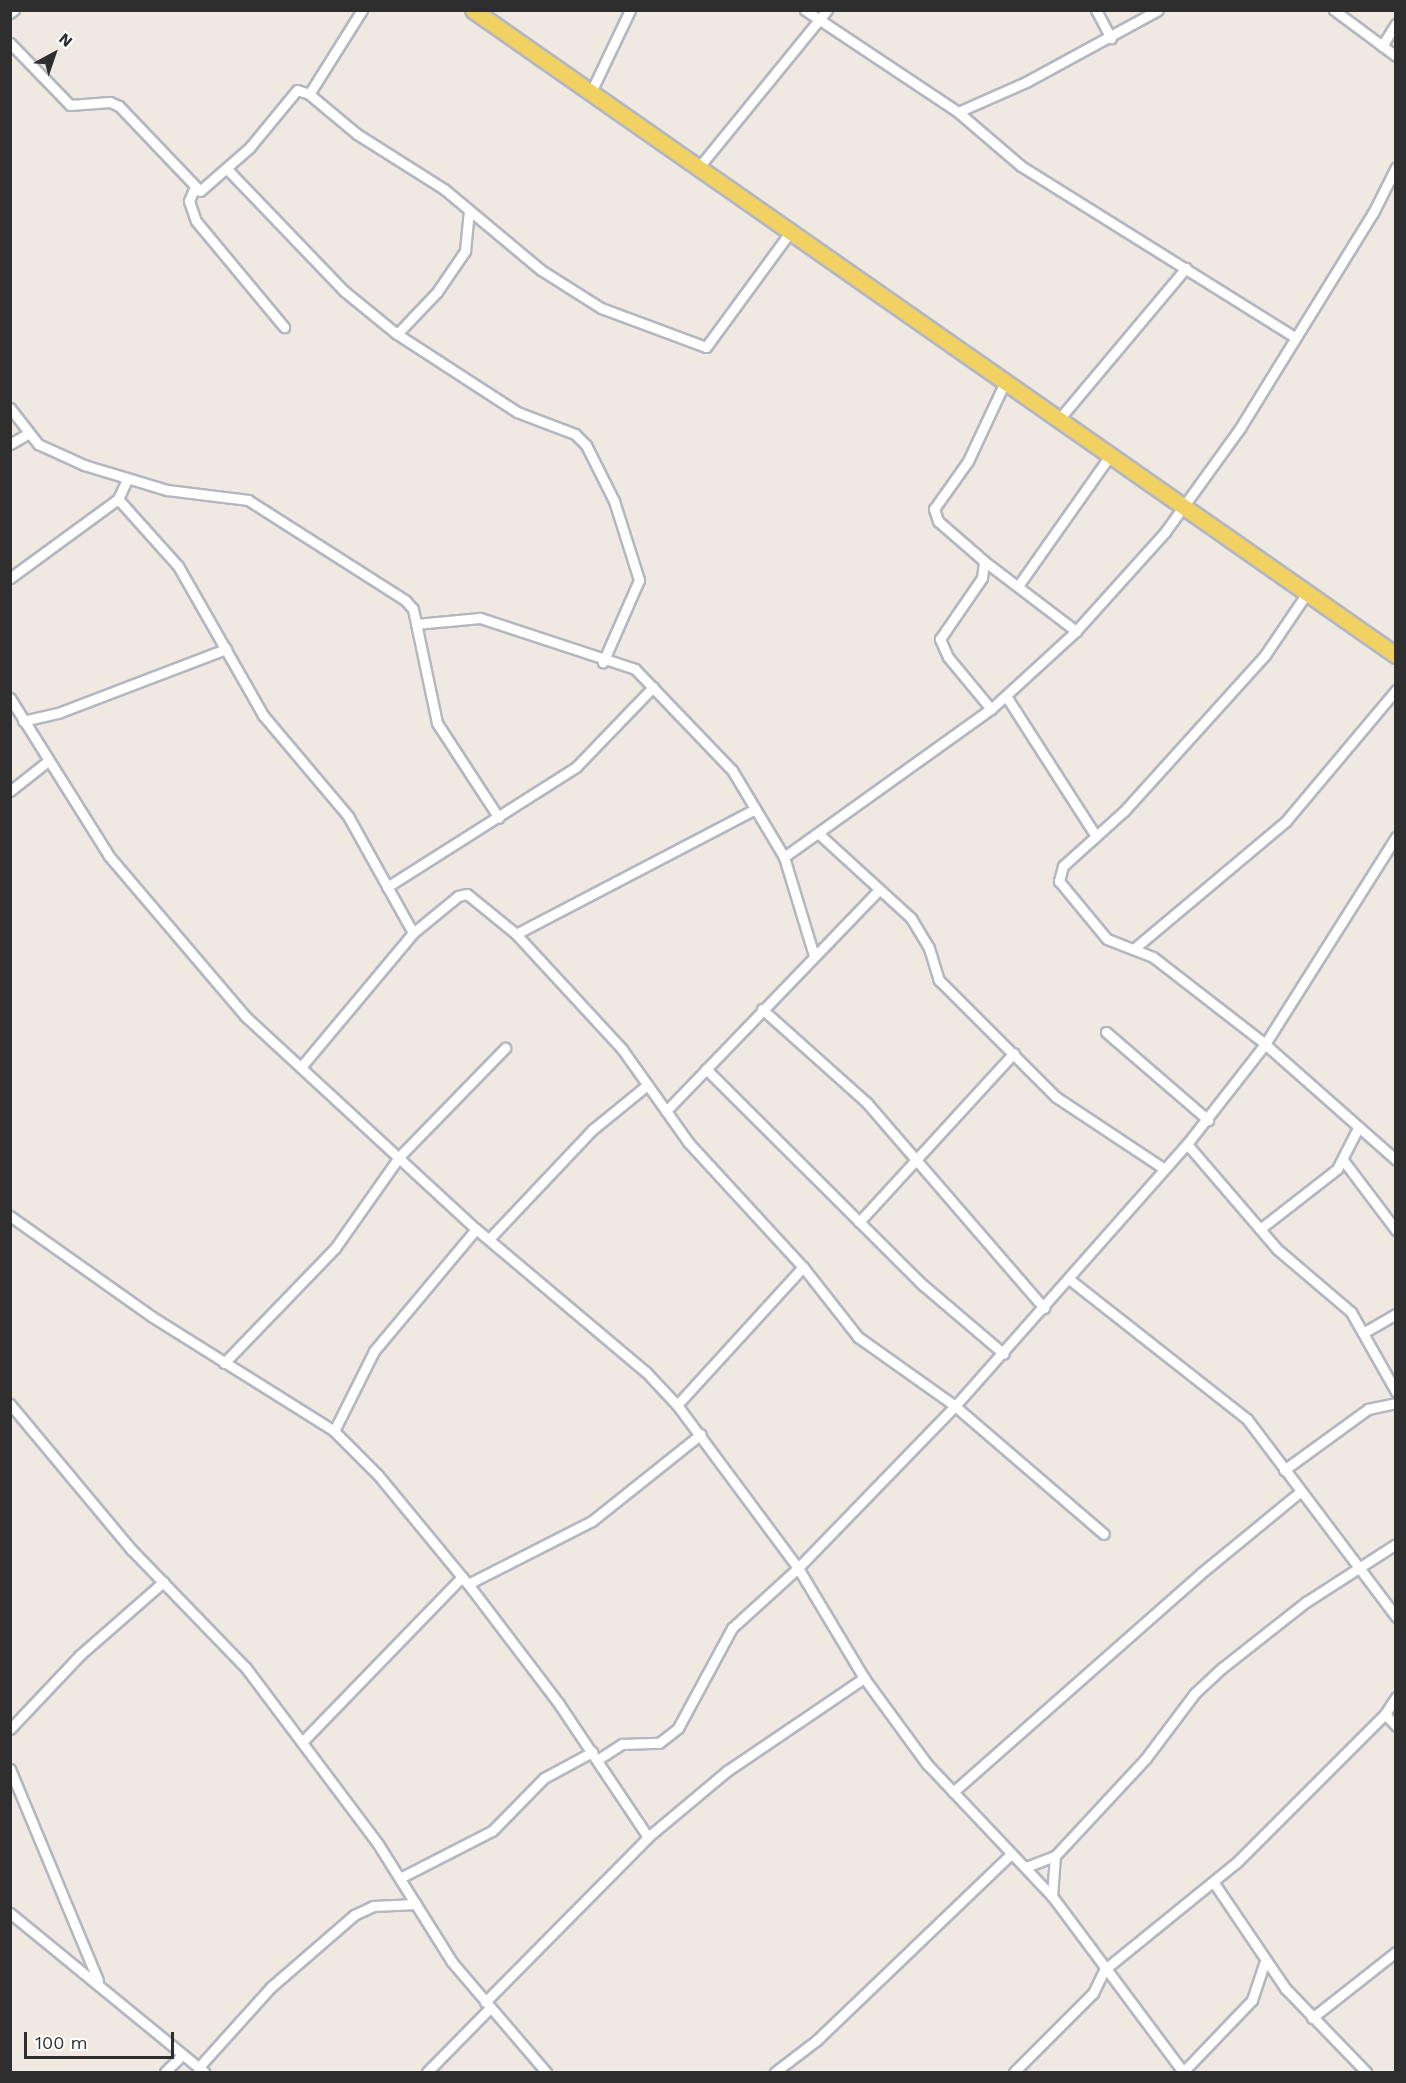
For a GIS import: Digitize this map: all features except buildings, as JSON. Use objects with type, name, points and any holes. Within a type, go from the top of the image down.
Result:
[{"type":"main road","points":[[473,10],[590,94],[1006,380],[1395,655]]},
{"type":"street","points":[[309,94],[362,10]]},
{"type":"street","points":[[590,94],[630,10]]},
{"type":"street","points":[[805,10],[958,112],[1021,166],[1296,338]]},
{"type":"street","points":[[699,167],[821,21],[827,10]]},
{"type":"street","points":[[1096,10],[1112,38]]},
{"type":"street","points":[[958,112],[1112,38],[1158,10]]},
{"type":"street","points":[[1334,10],[1395,56]]},
{"type":"street","points":[[1382,46],[1395,24]]},
{"type":"street","points":[[10,43],[70,105],[110,102],[119,106],[194,189]]},
{"type":"street","points":[[194,189],[207,188],[228,170],[297,90],[309,94],[357,134],[469,210],[570,291],[706,347],[791,231]]},
{"type":"street","points":[[784,857],[992,709],[1076,632],[1165,532],[1240,428],[1373,213],[1395,167]]},
{"type":"street","points":[[228,170],[344,291],[397,334],[517,412],[575,434],[586,445],[614,501],[639,580],[632,605],[603,662]]},
{"type":"street","points":[[194,189],[189,201],[196,221],[284,327]]},
{"type":"street","points":[[397,334],[437,292],[465,251],[469,210]]},
{"type":"street","points":[[1060,418],[1186,268]]},
{"type":"street","points":[[1006,380],[968,461],[934,509],[938,521],[984,561],[1076,632]]},
{"type":"street","points":[[10,408],[27,434],[54,452],[127,480],[167,490],[237,497],[260,506],[405,600],[413,609],[437,723],[499,818]]},
{"type":"street","points":[[10,444],[27,434]]},
{"type":"street","points":[[1018,586],[1111,454]]},
{"type":"street","points":[[10,578],[118,498],[127,480]]},
{"type":"street","points":[[118,498],[178,566],[263,715],[348,816],[413,933]]},
{"type":"street","points":[[984,561],[982,578],[940,639],[948,657],[992,709]]},
{"type":"street","points":[[1307,593],[1265,654],[1200,730],[1096,836],[1063,866],[1059,881],[1100,932],[1119,945],[1136,947],[1265,1044],[1358,1130],[1395,1160]]},
{"type":"street","points":[[416,624],[480,618],[541,635],[603,662],[628,666],[653,687],[732,770],[784,857],[814,956]]},
{"type":"street","points":[[23,721],[58,713],[226,649]]},
{"type":"street","points":[[387,887],[499,818],[589,757],[653,687]]},
{"type":"street","points":[[1136,947],[1286,821],[1395,690]]},
{"type":"street","points":[[1006,696],[1096,836]]},
{"type":"street","points":[[11,699],[109,855],[163,924],[245,1016],[400,1156],[476,1229],[646,1372],[677,1405],[798,1568],[864,1678],[927,1764],[1052,1896],[1104,1970],[1183,2073],[1252,2000],[1265,1961]]},
{"type":"street","points":[[10,791],[48,761]]},
{"type":"street","points":[[516,934],[755,809]]},
{"type":"street","points":[[819,834],[918,928],[939,980],[1065,1105],[1163,1168]]},
{"type":"street","points":[[400,1878],[492,1831],[544,1778],[622,1744],[659,1743],[678,1728],[732,1628],[798,1568],[955,1407],[1004,1354],[1163,1168],[1208,1120],[1265,1044],[1395,837]]},
{"type":"street","points":[[666,1111],[878,891]]},
{"type":"street","points":[[301,1067],[413,933],[458,896],[467,894],[516,934],[622,1049],[645,1087],[722,1182],[803,1267],[871,1349],[955,1407],[1104,1534]]},
{"type":"street","points":[[762,1009],[867,1103],[913,1160],[1044,1308]]},
{"type":"street","points":[[1106,1032],[1208,1120]]},
{"type":"street","points":[[224,1364],[335,1248],[400,1156],[505,1048]]},
{"type":"street","points":[[859,1222],[913,1160],[1014,1053]]},
{"type":"street","points":[[706,1069],[923,1285],[1004,1354]]},
{"type":"street","points":[[489,1239],[592,1130],[645,1087]]},
{"type":"street","points":[[1260,1229],[1314,1189],[1343,1160],[1358,1130]]},
{"type":"street","points":[[1187,1144],[1291,1263],[1339,1298],[1363,1333],[1395,1392]]},
{"type":"street","points":[[1343,1160],[1395,1230]]},
{"type":"street","points":[[10,1216],[224,1364],[334,1431],[378,1475],[465,1581],[595,1756],[648,1837]]},
{"type":"street","points":[[334,1431],[374,1351],[476,1229]]},
{"type":"street","points":[[677,1405],[803,1267]]},
{"type":"street","points":[[1069,1279],[1247,1419],[1357,1571],[1395,1617]]},
{"type":"street","points":[[1363,1333],[1395,1314]]},
{"type":"street","points":[[1284,1470],[1368,1409],[1395,1403]]},
{"type":"street","points":[[10,1404],[164,1582],[246,1668],[400,1878],[452,1962],[546,2073]]},
{"type":"street","points":[[302,1742],[465,1581],[592,1521],[700,1434]]},
{"type":"street","points":[[953,1792],[1200,1574],[1300,1492]]},
{"type":"street","points":[[1026,1867],[1055,1856],[1146,1758],[1195,1693],[1306,1602],[1357,1571],[1395,1544]]},
{"type":"street","points":[[10,1729],[80,1655],[164,1582]]},
{"type":"street","points":[[427,2073],[488,2005],[648,1837],[727,1771],[864,1678]]},
{"type":"street","points":[[1014,2073],[1093,1993],[1104,1970],[1195,1894],[1214,1883],[1385,1714],[1395,1697]]},
{"type":"street","points":[[1385,1714],[1395,1726]]},
{"type":"street","points":[[10,1769],[99,1982]]},
{"type":"street","points":[[775,2073],[817,2040],[1011,1854]]},
{"type":"street","points":[[1052,1896],[1055,1856]]},
{"type":"street","points":[[1214,1883],[1265,1961],[1312,2019],[1366,2073]]},
{"type":"street","points":[[10,1913],[99,1982],[201,2070],[271,1987],[354,1915],[373,1906],[416,1904]]},
{"type":"street","points":[[1312,2019],[1395,1952]]},
{"type":"street","points":[[165,2073],[183,2054]]}]
